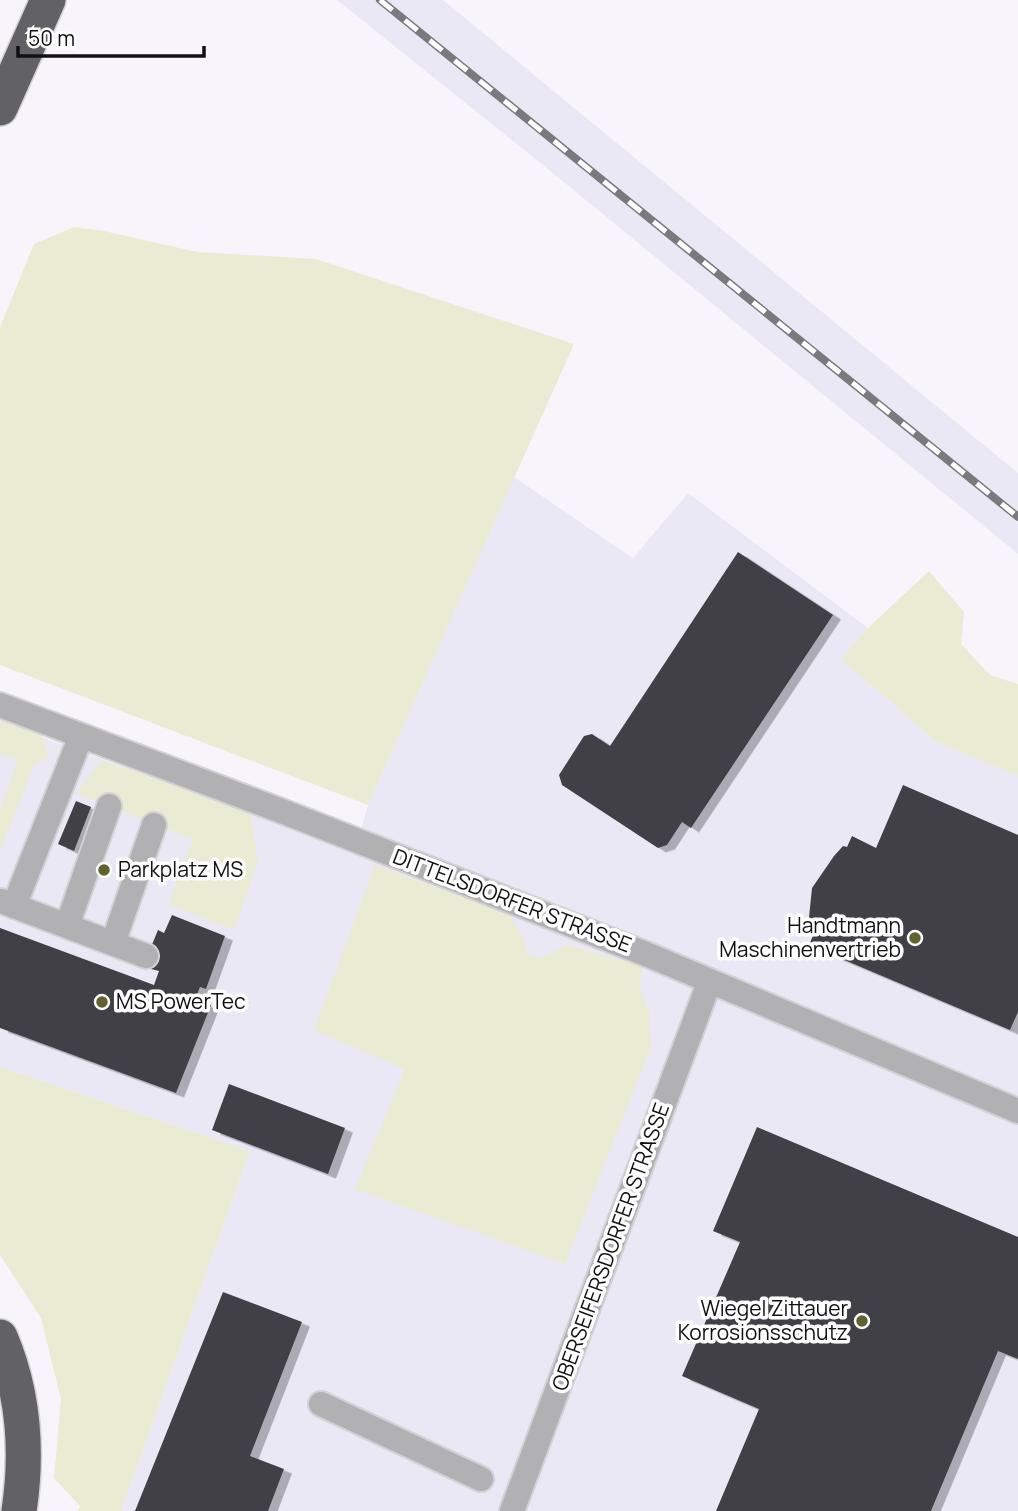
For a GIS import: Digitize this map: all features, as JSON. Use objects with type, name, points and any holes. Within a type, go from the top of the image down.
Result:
[{"type":"highway","points":[[0,108],[48,0]]},
{"type":"highway","points":[[0,1337],[10,1361],[23,1427],[24,1464],[19,1511]]},
{"type":"street","name":"DITTELSDORFER STRASSE","points":[[0,705],[323,827],[646,954],[709,983],[1018,1111]]},
{"type":"street","points":[[81,736],[7,903],[146,956]]},
{"type":"street","points":[[66,926],[109,806]]},
{"type":"street","points":[[113,943],[154,825]]},
{"type":"street","name":"OBERSEIFERSDORFER STRASSE","points":[[512,1511],[709,983]]},
{"type":"street","points":[[321,1404],[481,1479]]},
{"type":"shaded area","points":[[337,0],[443,0],[1018,473],[1018,554],[549,170]]},
{"type":"shaded area","points":[[514,477],[633,558],[688,493],[868,628],[841,659],[937,742],[1018,776],[1018,1511],[121,1511],[250,1151],[0,1067],[0,722],[250,813],[354,855],[368,805]]},
{"type":"green space","points":[[74,227],[197,252],[316,259],[574,344],[368,805],[0,665],[0,327],[34,244]]},
{"type":"green space","points":[[929,571],[964,612],[961,644],[990,675],[1018,684],[1018,776],[937,742],[841,659],[868,628]]},
{"type":"green space","points":[[0,720],[41,734],[49,758],[35,763],[0,852],[0,809],[18,760],[0,753]]},
{"type":"green space","points":[[102,760],[250,813],[258,861],[234,930],[168,904],[193,839],[76,793]]},
{"type":"green space","points":[[375,865],[510,915],[524,941],[527,953],[540,959],[567,945],[642,966],[640,990],[649,1010],[651,1047],[565,1264],[355,1189],[405,1069],[314,1030]]},
{"type":"green space","points":[[0,1067],[250,1151],[121,1511],[78,1511],[80,1506],[54,1478],[61,1399],[41,1318],[0,1255]]},
{"type":"building","points":[[738,552],[833,615],[691,828],[682,822],[667,845],[658,848],[562,785],[559,775],[584,736],[592,734],[610,746]]},
{"type":"building","name":"Handtmann Maschinenvertrieb","points":[[903,785],[1018,835],[1018,1012],[1010,1030],[809,945],[815,931],[808,927],[812,888],[834,856],[843,846],[847,847],[852,836],[876,848]]},
{"type":"building","points":[[76,801],[91,807],[74,851],[58,844]]},
{"type":"building","name":"MS PowerTec","points":[[172,915],[225,936],[206,989],[200,987],[195,1000],[211,1005],[176,1093],[0,1028],[0,928],[154,985],[159,971],[151,969],[158,952],[151,947],[158,930],[164,933]]},
{"type":"building","points":[[229,1084],[345,1128],[328,1174],[212,1130]]},
{"type":"building","name":"Wiegel Zittauer Korrosionsschutz","points":[[757,1127],[1018,1237],[1018,1359],[998,1351],[931,1511],[716,1511],[759,1409],[682,1376],[740,1242],[713,1231]]},
{"type":"building","points":[[223,1292],[302,1322],[250,1456],[284,1469],[268,1511],[135,1511]]},
{"type":"railway","points":[[380,0],[1018,517]]},
{"type":"place","name":"Parkplatz MS","points":[[104,870]]},
{"type":"place","name":"Handtmann Maschinenvertrieb","points":[[915,938]]},
{"type":"place","name":"MS PowerTec","points":[[102,1002]]},
{"type":"place","name":"Wiegel Zittauer Korrosionsschutz","points":[[862,1321]]}]
